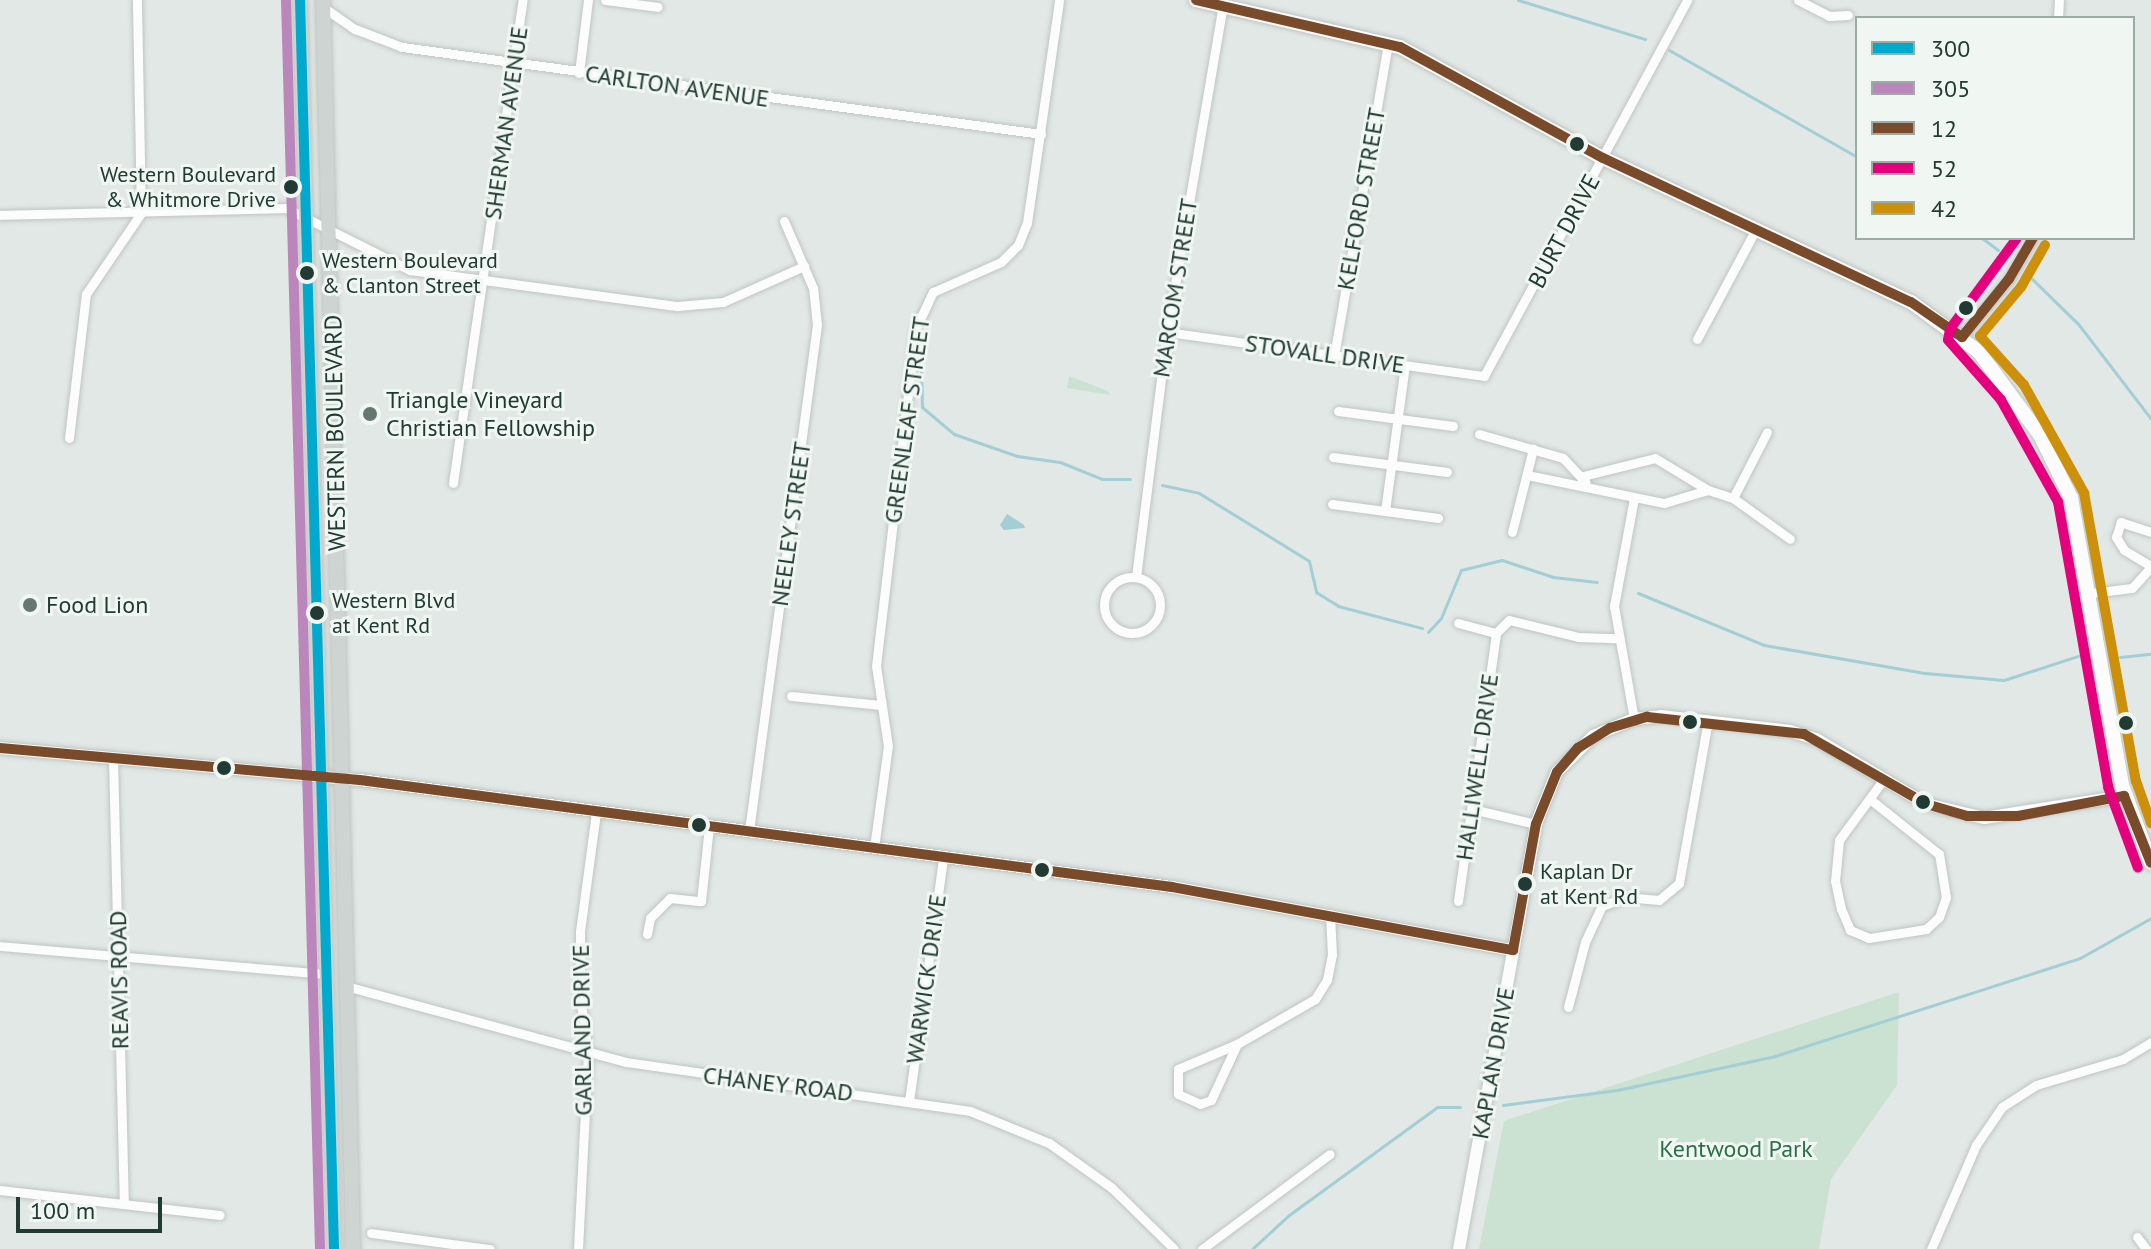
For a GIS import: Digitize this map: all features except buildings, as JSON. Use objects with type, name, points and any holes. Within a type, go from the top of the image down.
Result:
[{"type":"main road","name":"WESTERN BOULEVARD","points":[[300,0],[306,218],[331,778],[346,986],[353,1249]]},
{"type":"main road","points":[[1196,0],[1223,2],[1388,42],[1603,158],[1911,302],[1962,337],[2012,392],[2059,468],[2079,523],[2124,796],[2151,863]]},
{"type":"main road","name":"WESTERN BOULEVARD","points":[[323,4],[330,230],[331,778],[327,974],[334,1249]]},
{"type":"street","points":[[69,438],[86,294],[142,211],[137,0]]},
{"type":"street","name":"SHERMAN AVENUE","points":[[453,483],[523,0]]},
{"type":"street","points":[[579,73],[588,0]]},
{"type":"street","points":[[605,0],[658,7]]},
{"type":"street","name":"GREENLEAF STREET","points":[[874,848],[888,746],[879,705],[876,666],[916,328],[933,292],[1001,262],[1018,245],[1027,223],[1059,0]]},
{"type":"street","name":"BURT DRIVE","points":[[1484,376],[1687,0]]},
{"type":"street","points":[[1798,0],[1829,16],[1848,15]]},
{"type":"street","name":"MARCOM STREET","points":[[1136,577],[1167,332],[1223,2]]},
{"type":"street","name":"CARLTON AVENUE","points":[[323,4],[355,29],[402,47],[1041,134]]},
{"type":"street","name":"KELFORD STREET","points":[[1334,356],[1388,42]]},
{"type":"street","points":[[0,215],[283,208],[410,270],[483,282],[702,306],[733,298],[804,266]]},
{"type":"street","name":"NEELEY STREET","points":[[749,831],[816,333],[815,296],[784,221]]},
{"type":"street","points":[[1697,339],[1755,231]]},
{"type":"street","points":[[1962,337],[2009,279],[2032,240]]},
{"type":"street","name":"STOVALL DRIVE","points":[[1167,332],[1484,376]]},
{"type":"street","points":[[1385,511],[1405,365]]},
{"type":"street","points":[[1338,411],[1453,426]]},
{"type":"street","points":[[1733,498],[1767,432]]},
{"type":"street","points":[[1479,434],[1563,458],[1583,476],[1586,489]]},
{"type":"street","points":[[1512,532],[1533,449]]},
{"type":"street","points":[[1333,457],[1447,472]]},
{"type":"street","points":[[1583,476],[1655,458],[1708,490],[1733,498],[1790,539]]},
{"type":"street","points":[[1527,475],[1664,503],[1708,490]]},
{"type":"street","points":[[1634,498],[1618,575],[1616,638],[1634,719]]},
{"type":"street","points":[[1332,504],[1438,518]]},
{"type":"street","points":[[2091,593],[2132,588],[2151,566],[2124,550],[2116,537],[2121,522],[2151,532]]},
{"type":"street","points":[[1136,577],[1153,586],[1160,606],[1145,630],[1125,633],[1108,621],[1104,601],[1117,581],[1136,577]]},
{"type":"street","points":[[1458,623],[1496,633],[1509,620],[1578,637],[1616,638]]},
{"type":"street","name":"HALLIWELL DRIVE","points":[[1458,901],[1496,633]]},
{"type":"street","points":[[791,696],[879,705]]},
{"type":"street","name":"KAPLAN DRIVE","points":[[1459,1249],[1536,824],[1549,785],[1566,759],[1593,736],[1634,719],[1708,720],[1804,734],[1926,804],[1984,818],[2124,796]]},
{"type":"street","points":[[1568,1007],[1585,942],[1602,906],[1625,897],[1659,900],[1679,883],[1708,720]]},
{"type":"street","points":[[0,748],[331,778],[749,831],[1330,914],[1513,950]]},
{"type":"street","name":"REAVIS ROAD","points":[[113,758],[124,1203]]},
{"type":"street","points":[[1871,800],[1939,854],[1946,897],[1939,917],[1926,929],[1869,938],[1855,934],[1844,918],[1835,881],[1839,840],[1883,780]]},
{"type":"street","points":[[1472,809],[1536,824]]},
{"type":"street","name":"GARLAND DRIVE","points":[[578,1249],[588,1053],[580,997],[580,931],[596,812]]},
{"type":"street","points":[[647,934],[650,918],[670,898],[701,901],[709,826]]},
{"type":"street","name":"WARWICK DRIVE","points":[[909,1101],[943,858]]},
{"type":"street","points":[[1237,1044],[1211,1100],[1200,1104],[1178,1094],[1178,1069],[1237,1044],[1315,999],[1327,980],[1332,955],[1330,914]]},
{"type":"street","points":[[0,946],[327,974]]},
{"type":"street","name":"CHANEY ROAD","points":[[346,986],[588,1053],[694,1073],[970,1111],[1049,1143],[1112,1188],[1174,1249]]},
{"type":"street","points":[[1931,1249],[1976,1145],[2002,1107],[2036,1085],[2123,1059],[2151,1042]]},
{"type":"street","points":[[1202,1249],[1330,1154]]},
{"type":"street","points":[[0,1190],[220,1215]]},
{"type":"street","points":[[371,1233],[490,1249]]},
{"type":"street","points":[[2137,1237],[2146,1249]]},
{"type":"green space","points":[[1069,376],[1108,391],[1110,395],[1067,388]]},
{"type":"green space","name":"Kentwood Park","points":[[1899,992],[1897,1085],[1831,1179],[1819,1249],[1479,1249],[1504,1121]]},
{"type":"water","points":[[1007,514],[1025,528],[1004,530],[1000,525]]},
{"type":"waterway","points":[[1518,0],[1645,39]]},
{"type":"waterway","points":[[1669,50],[1855,156]]},
{"type":"waterway","points":[[1985,240],[1998,250]]},
{"type":"waterway","points":[[2028,275],[2079,325],[2151,419]]},
{"type":"waterway","points":[[921,363],[922,407],[954,434],[1017,456],[1060,462],[1102,479],[1130,479]]},
{"type":"waterway","points":[[1162,485],[1199,493],[1309,561],[1316,592],[1338,606],[1422,628]]},
{"type":"waterway","points":[[1428,632],[1441,618],[1461,570],[1502,560],[1553,577],[1597,582]]},
{"type":"waterway","points":[[1638,593],[1764,645],[1925,673],[2004,680],[2078,656]]},
{"type":"waterway","points":[[2120,657],[2151,654]]},
{"type":"waterway","points":[[1503,1105],[1617,1090],[1775,1056],[2080,958],[2151,918]]},
{"type":"waterway","points":[[1252,1249],[1289,1215],[1437,1107],[1460,1107]]},
{"type":"transit line","name":"305","points":[[286,0],[320,1249]]},
{"type":"transit line","name":"300","points":[[300,0],[334,1249]]},
{"type":"transit line","name":"12","points":[[1196,0],[1400,47],[1603,158],[1911,302],[1962,337],[2009,279],[2032,240]]},
{"type":"transit line","name":"52","points":[[2016,240],[1950,329],[1948,340],[2001,400],[2058,502],[2108,787],[2138,868]]},
{"type":"transit line","name":"42","points":[[2045,245],[2021,287],[1980,336],[2024,385],[2084,493],[2136,781],[2151,823]]},
{"type":"transit line","name":"12","points":[[0,748],[360,780],[1172,887],[1513,950],[1536,824],[1557,772],[1578,748],[1610,728],[1647,717],[1804,734],[1926,804],[1967,816],[2018,816],[2124,796],[2151,863]]},
{"type":"place","name":"Western Boulevard & Whitmore Drive","points":[[291,187]]},
{"type":"place","name":"Western Boulevard & Clanton Street","points":[[307,273]]},
{"type":"place","name":"Triangle Vineyard Christian Fellowship","points":[[370,414]]},
{"type":"place","name":"Food Lion","points":[[30,605]]},
{"type":"place","name":"Western Blvd at Kent Rd","points":[[317,613]]},
{"type":"place","name":"Kaplan Dr at Kent Rd","points":[[1525,884]]}]
